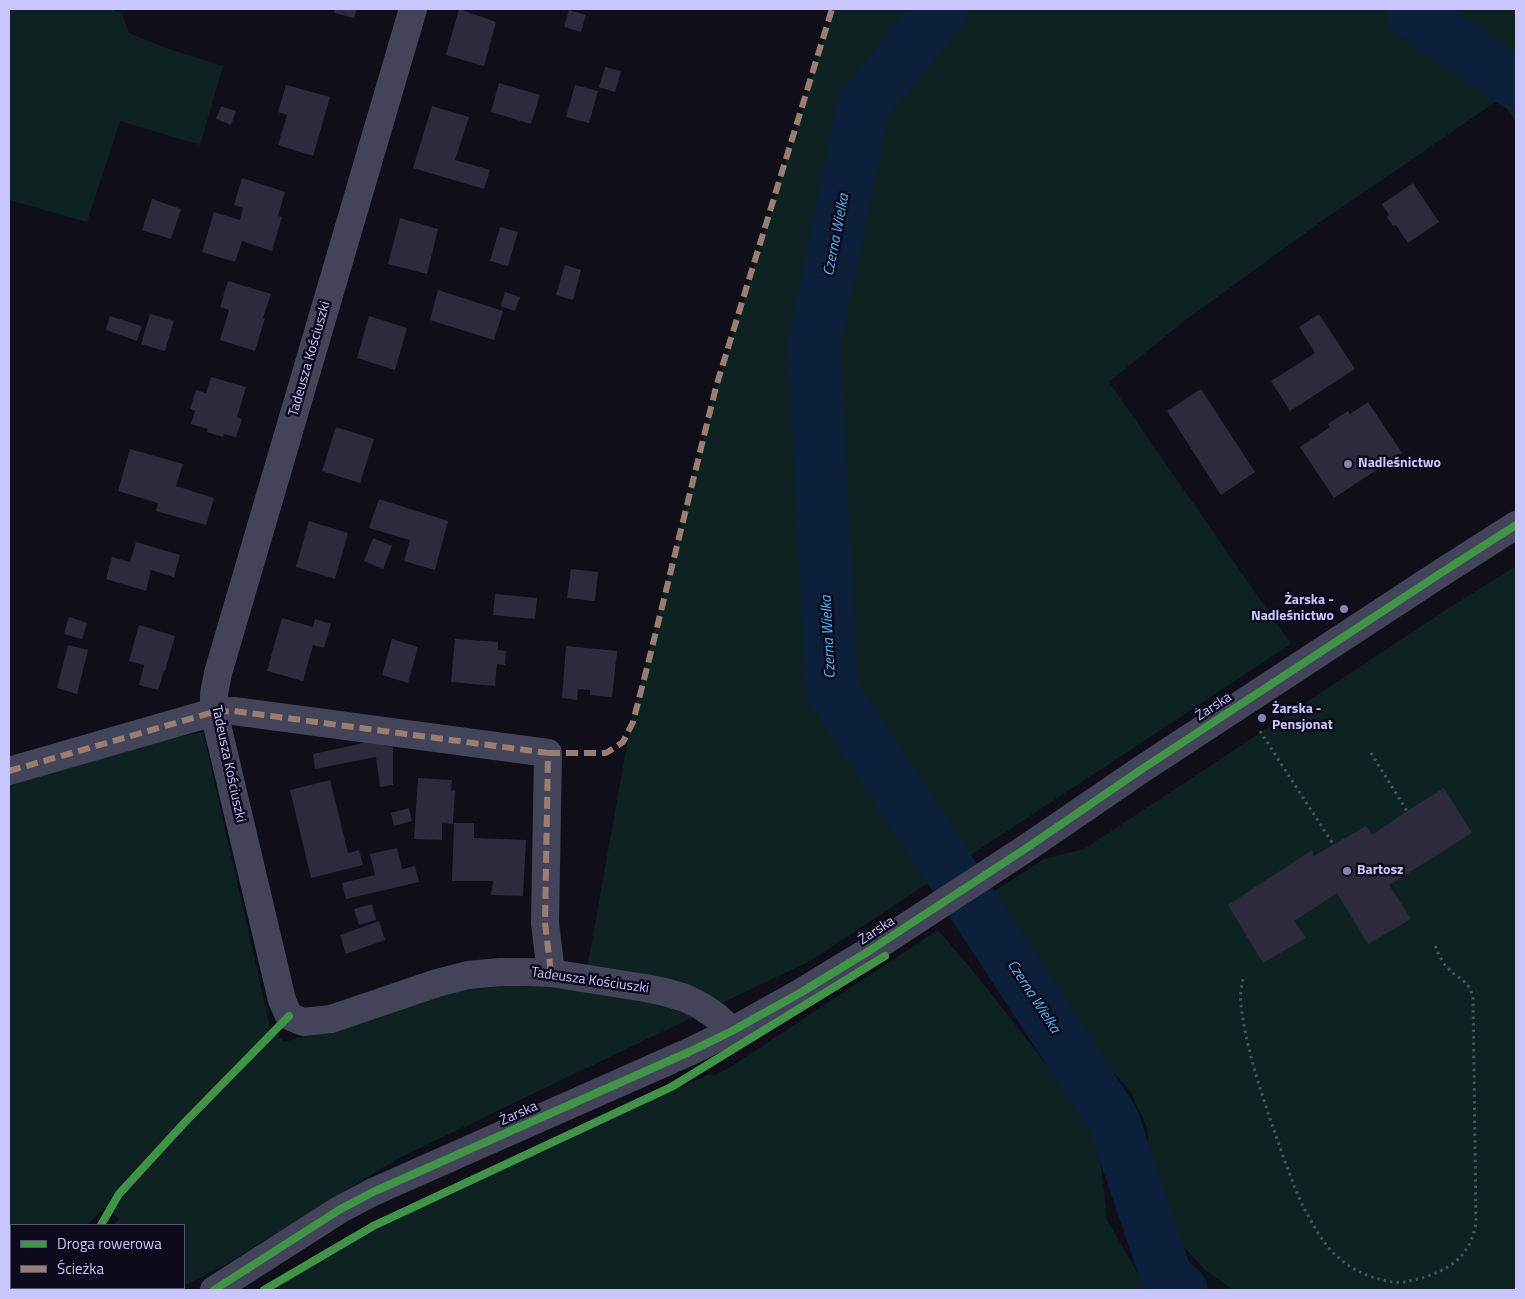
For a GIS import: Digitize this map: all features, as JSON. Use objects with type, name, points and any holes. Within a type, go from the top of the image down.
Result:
[{"type":"street","name":"Tadeusza Kościuszki","points":[[413,9],[218,673],[214,694],[214,712],[282,1000],[289,1016],[303,1022],[331,1019],[437,983],[468,975],[500,972],[551,973],[644,988],[685,998],[716,1016],[732,1031]]},
{"type":"street","name":"Żarska","points":[[214,1290],[339,1210],[373,1192],[689,1052],[732,1031],[800,993],[1028,847],[1184,742],[1516,525]]},
{"type":"street","points":[[9,771],[214,712],[234,711],[548,753],[545,923],[551,973]]},
{"type":"path","points":[[1260,730],[1333,844]]},
{"type":"path","points":[[1371,753],[1407,811]]},
{"type":"path","points":[[1243,979],[1241,1004],[1257,1079],[1279,1146],[1304,1208],[1326,1243],[1337,1257],[1348,1266],[1362,1273],[1394,1282],[1407,1281],[1436,1273],[1458,1259],[1473,1237],[1476,1216],[1473,998],[1471,989],[1466,982],[1447,967],[1435,945]]},
{"type":"green space","points":[[9,9],[114,9],[114,11],[122,13],[129,33],[166,48],[223,66],[200,145],[120,121],[87,222],[9,200]]},
{"type":"green space","points":[[833,9],[1516,9],[1516,122],[1500,99],[1319,223],[1183,322],[1109,382],[1291,644],[810,961],[397,1159],[230,1262],[185,1285],[185,1224],[115,1224],[119,1219],[105,1207],[88,1224],[10,1224],[10,1240],[9,783],[115,751],[203,732],[270,1027],[284,1042],[443,993],[586,974],[631,722],[716,389]]},
{"type":"green space","points":[[1516,566],[1516,1290],[1233,1290],[1205,1270],[1174,1236],[1152,1185],[1147,1128],[1130,1091],[1092,1049],[1042,974],[985,897],[1044,859],[1084,849],[1452,606]]},
{"type":"green space","points":[[938,930],[978,977],[1101,1134],[1100,1153],[1107,1220],[1148,1290],[265,1290],[334,1245],[405,1207],[710,1074],[714,1076]]},
{"type":"green space","points":[[9,1257],[10,1289],[90,1289],[90,1290],[9,1290]]},
{"type":"building","points":[[335,9],[357,9],[354,18],[334,13]]},
{"type":"building","points":[[459,9],[496,22],[484,66],[446,55]]},
{"type":"building","points":[[569,10],[586,15],[581,32],[564,27]]},
{"type":"building","points":[[605,67],[621,71],[615,92],[599,87]]},
{"type":"building","points":[[499,83],[540,95],[531,124],[491,112]]},
{"type":"building","points":[[286,85],[330,97],[313,156],[278,145],[287,115],[278,112]]},
{"type":"building","points":[[575,85],[598,91],[589,123],[566,117]]},
{"type":"building","points":[[221,106],[236,111],[231,125],[216,119]]},
{"type":"building","points":[[432,106],[469,117],[455,160],[490,170],[484,189],[413,168]]},
{"type":"building","points":[[242,178],[285,192],[278,216],[282,217],[272,251],[242,241],[235,262],[202,252],[214,212],[240,220],[243,208],[234,205]]},
{"type":"building","points":[[1413,183],[1439,222],[1408,243],[1396,225],[1393,226],[1387,217],[1389,215],[1382,204]]},
{"type":"building","points":[[152,199],[181,209],[171,239],[142,230]]},
{"type":"building","points":[[400,218],[438,229],[427,274],[388,264]]},
{"type":"building","points":[[500,227],[518,232],[508,266],[490,261]]},
{"type":"building","points":[[565,265],[581,270],[573,300],[556,295]]},
{"type":"building","points":[[228,281],[271,294],[255,351],[220,340],[229,310],[220,307]]},
{"type":"building","points":[[438,290],[503,311],[494,340],[430,320]]},
{"type":"building","points":[[505,292],[520,297],[515,311],[501,306]]},
{"type":"building","points":[[150,314],[174,321],[165,351],[141,344]]},
{"type":"building","points":[[1319,314],[1355,369],[1290,411],[1271,381],[1315,353],[1299,327]]},
{"type":"building","points":[[110,316],[142,326],[137,341],[106,330]]},
{"type":"building","points":[[369,316],[407,328],[395,370],[357,358]]},
{"type":"building","points":[[211,377],[246,387],[237,417],[242,419],[236,437],[224,434],[223,437],[207,432],[208,429],[191,424],[195,411],[190,409],[196,390],[206,393]]},
{"type":"building","points":[[1201,389],[1255,472],[1221,495],[1167,411]]},
{"type":"building","points":[[1368,402],[1402,453],[1334,498],[1300,447],[1330,427],[1328,424],[1348,411],[1350,414]]},
{"type":"building","points":[[336,427],[374,439],[360,483],[322,471]]},
{"type":"building","points":[[130,449],[183,464],[176,486],[214,498],[206,525],[156,511],[158,503],[118,491]]},
{"type":"building","points":[[379,499],[448,521],[435,570],[404,561],[410,540],[369,528]]},
{"type":"building","points":[[309,521],[348,533],[335,579],[296,567]]},
{"type":"building","points":[[373,538],[392,546],[383,569],[364,561]]},
{"type":"building","points":[[136,542],[180,555],[174,577],[151,570],[146,591],[106,579],[112,557],[130,562]]},
{"type":"building","points":[[571,569],[598,572],[595,601],[567,598]]},
{"type":"building","points":[[495,594],[537,598],[535,619],[493,615]]},
{"type":"building","points":[[69,617],[87,623],[82,639],[64,634]]},
{"type":"building","points":[[282,618],[313,627],[315,619],[331,624],[324,648],[313,645],[303,681],[267,671]]},
{"type":"building","points":[[139,625],[175,636],[158,690],[139,685],[144,665],[129,661]]},
{"type":"building","points":[[392,639],[418,647],[408,683],[382,675]]},
{"type":"building","points":[[455,639],[498,642],[498,650],[506,651],[505,665],[497,664],[495,686],[451,682]]},
{"type":"building","points":[[68,645],[88,650],[77,694],[57,688]]},
{"type":"building","points":[[566,646],[617,651],[612,697],[590,695],[590,690],[578,689],[577,700],[562,698]]},
{"type":"building","points":[[368,742],[393,747],[393,785],[380,787],[376,757],[315,769],[313,754]]},
{"type":"building","points":[[418,778],[452,780],[451,791],[455,790],[453,824],[442,823],[442,840],[414,839]]},
{"type":"building","points":[[330,780],[348,853],[359,850],[363,865],[311,878],[290,790]]},
{"type":"building","name":"Bartosz","points":[[1444,788],[1472,833],[1389,885],[1411,919],[1368,944],[1337,893],[1294,921],[1306,938],[1263,963],[1228,905],[1312,850],[1314,856],[1366,826],[1372,835]]},
{"type":"building","points":[[409,808],[412,821],[394,826],[391,813]]},
{"type":"building","points":[[454,823],[474,823],[474,838],[526,840],[523,896],[491,895],[493,881],[452,881]]},
{"type":"building","points":[[397,848],[402,869],[415,866],[419,882],[346,899],[342,883],[375,875],[370,854]]},
{"type":"building","points":[[372,904],[376,920],[359,925],[354,909]]},
{"type":"building","points":[[379,921],[385,940],[346,954],[340,935]]},
{"type":"waterway","name":"Czerna Wielka","points":[[943,9],[864,104],[814,346],[832,690],[1113,1119],[1167,1278],[1182,1290]]},
{"type":"waterway","name":"Czerna Wielka","points":[[1416,9],[1414,14],[1516,84]]},
{"type":"marked path","points":[[548,753],[606,753],[623,742],[633,722],[716,387],[832,9]]},
{"type":"marked path","points":[[9,771],[214,712],[234,711],[548,753],[545,923],[551,973]]},
{"type":"cycle path","points":[[214,1290],[339,1210],[373,1192],[689,1052],[732,1031],[800,993],[869,951],[1028,847],[1142,769],[1516,525]]},
{"type":"cycle path","points":[[264,1290],[375,1225],[673,1086],[885,956]]},
{"type":"cycle path","points":[[102,1224],[119,1194],[186,1121],[289,1016]]},
{"type":"place","name":"Nadleśnictwo","points":[[1348,464]]},
{"type":"place","name":"Żarska - Nadleśnictwo","points":[[1344,609]]},
{"type":"place","name":"Żarska - Pensjonat","points":[[1262,718]]},
{"type":"place","name":"Bartosz","points":[[1347,871]]}]
